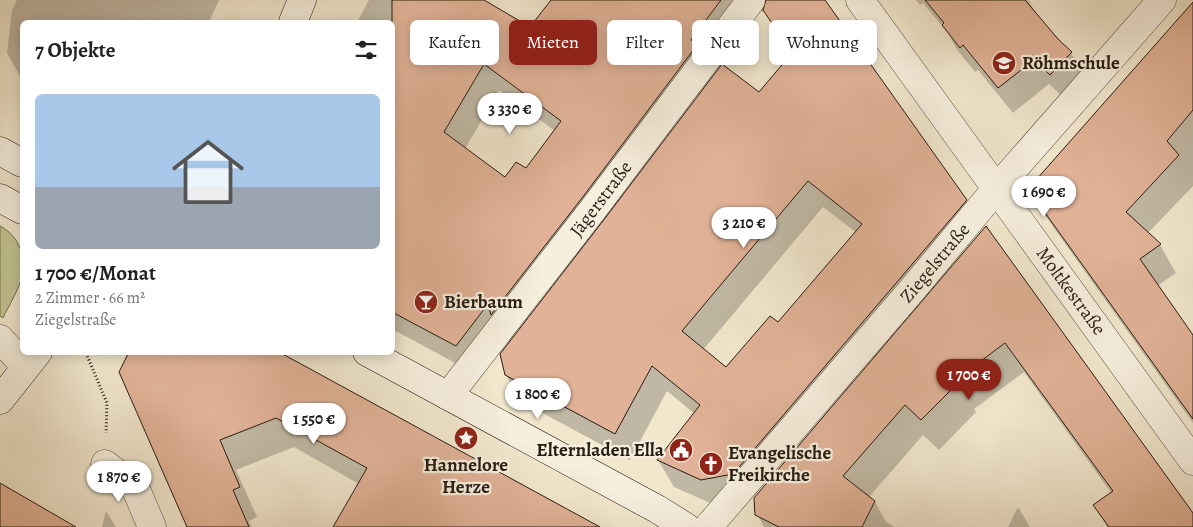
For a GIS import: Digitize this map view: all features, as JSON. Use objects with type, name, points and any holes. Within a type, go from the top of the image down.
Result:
[{"type":"street","points":[[294,20],[302,0]]},
{"type":"street","name":"Jägerstraße","points":[[448,396],[594,208],[751,0]]},
{"type":"street","name":"Moltkestraße","points":[[860,0],[1193,462]]},
{"type":"street","name":"Ziegelstraße","points":[[708,527],[911,292],[997,188],[1162,0]]},
{"type":"street","points":[[0,151],[20,162]]},
{"type":"street","points":[[0,198],[20,209]]},
{"type":"street","points":[[0,339],[20,352]]},
{"type":"street","points":[[373,355],[657,509],[686,527]]},
{"type":"street","points":[[0,400],[32,360]]},
{"type":"street","points":[[105,464],[135,487],[152,527]]},
{"type":"path","points":[[87,355],[107,403],[105,464]]},
{"type":"green space","points":[[0,226],[12,235],[20,248],[20,282],[3,318],[0,316]]},
{"type":"building","points":[[392,0],[484,0],[518,20],[509,20],[509,65],[597,65],[597,20],[535,20],[551,0],[721,0],[706,20],[692,20],[692,52],[682,65],[682,20],[607,20],[607,65],[682,65],[491,315],[488,304],[456,346],[395,314],[395,20],[392,20]],"holes":[[[410,20],[499,20],[499,65],[485,65],[561,121],[526,168],[516,162],[505,177],[444,132],[483,65],[410,65]]]},
{"type":"building","points":[[766,0],[825,0],[839,20],[770,20],[763,10]]},
{"type":"building","points":[[925,0],[1025,0],[1058,39],[1072,52],[1050,75],[1034,60],[998,88],[963,45],[960,48],[942,25],[944,23]]},
{"type":"building","points":[[1193,2],[1193,110],[1167,141],[1179,155],[1126,212],[1161,244],[1140,259],[1193,335],[1193,419],[1028,189]]},
{"type":"building","points":[[721,65],[759,92],[782,65],[871,65],[967,200],[733,474],[701,480],[657,460],[700,405],[652,366],[615,434],[505,375],[500,354]],"holes":[[[808,181],[862,224],[778,322],[770,316],[726,367],[682,331]]]},
{"type":"building","points":[[986,226],[1193,513],[1193,527],[1109,527],[1093,505],[1113,491],[1005,343],[958,378],[960,381],[921,420],[905,405],[843,476],[875,501],[862,527],[779,527],[755,515],[754,498]]},
{"type":"building","points":[[128,355],[285,355],[600,527],[333,527],[367,468],[276,418],[220,440],[240,487],[233,490],[249,527],[187,527],[119,372]]},
{"type":"building","points":[[0,483],[76,527],[0,527]]},
{"type":"place","name":"Röhmschule","points":[[1004,63]]},
{"type":"place","name":"Bierbaum","points":[[426,302]]},
{"type":"place","name":"Hannelore Herze","points":[[466,438]]},
{"type":"place","name":"Elternladen Ella","points":[[681,450]]},
{"type":"place","name":"Evangelische Freikirche","points":[[711,464]]}]
